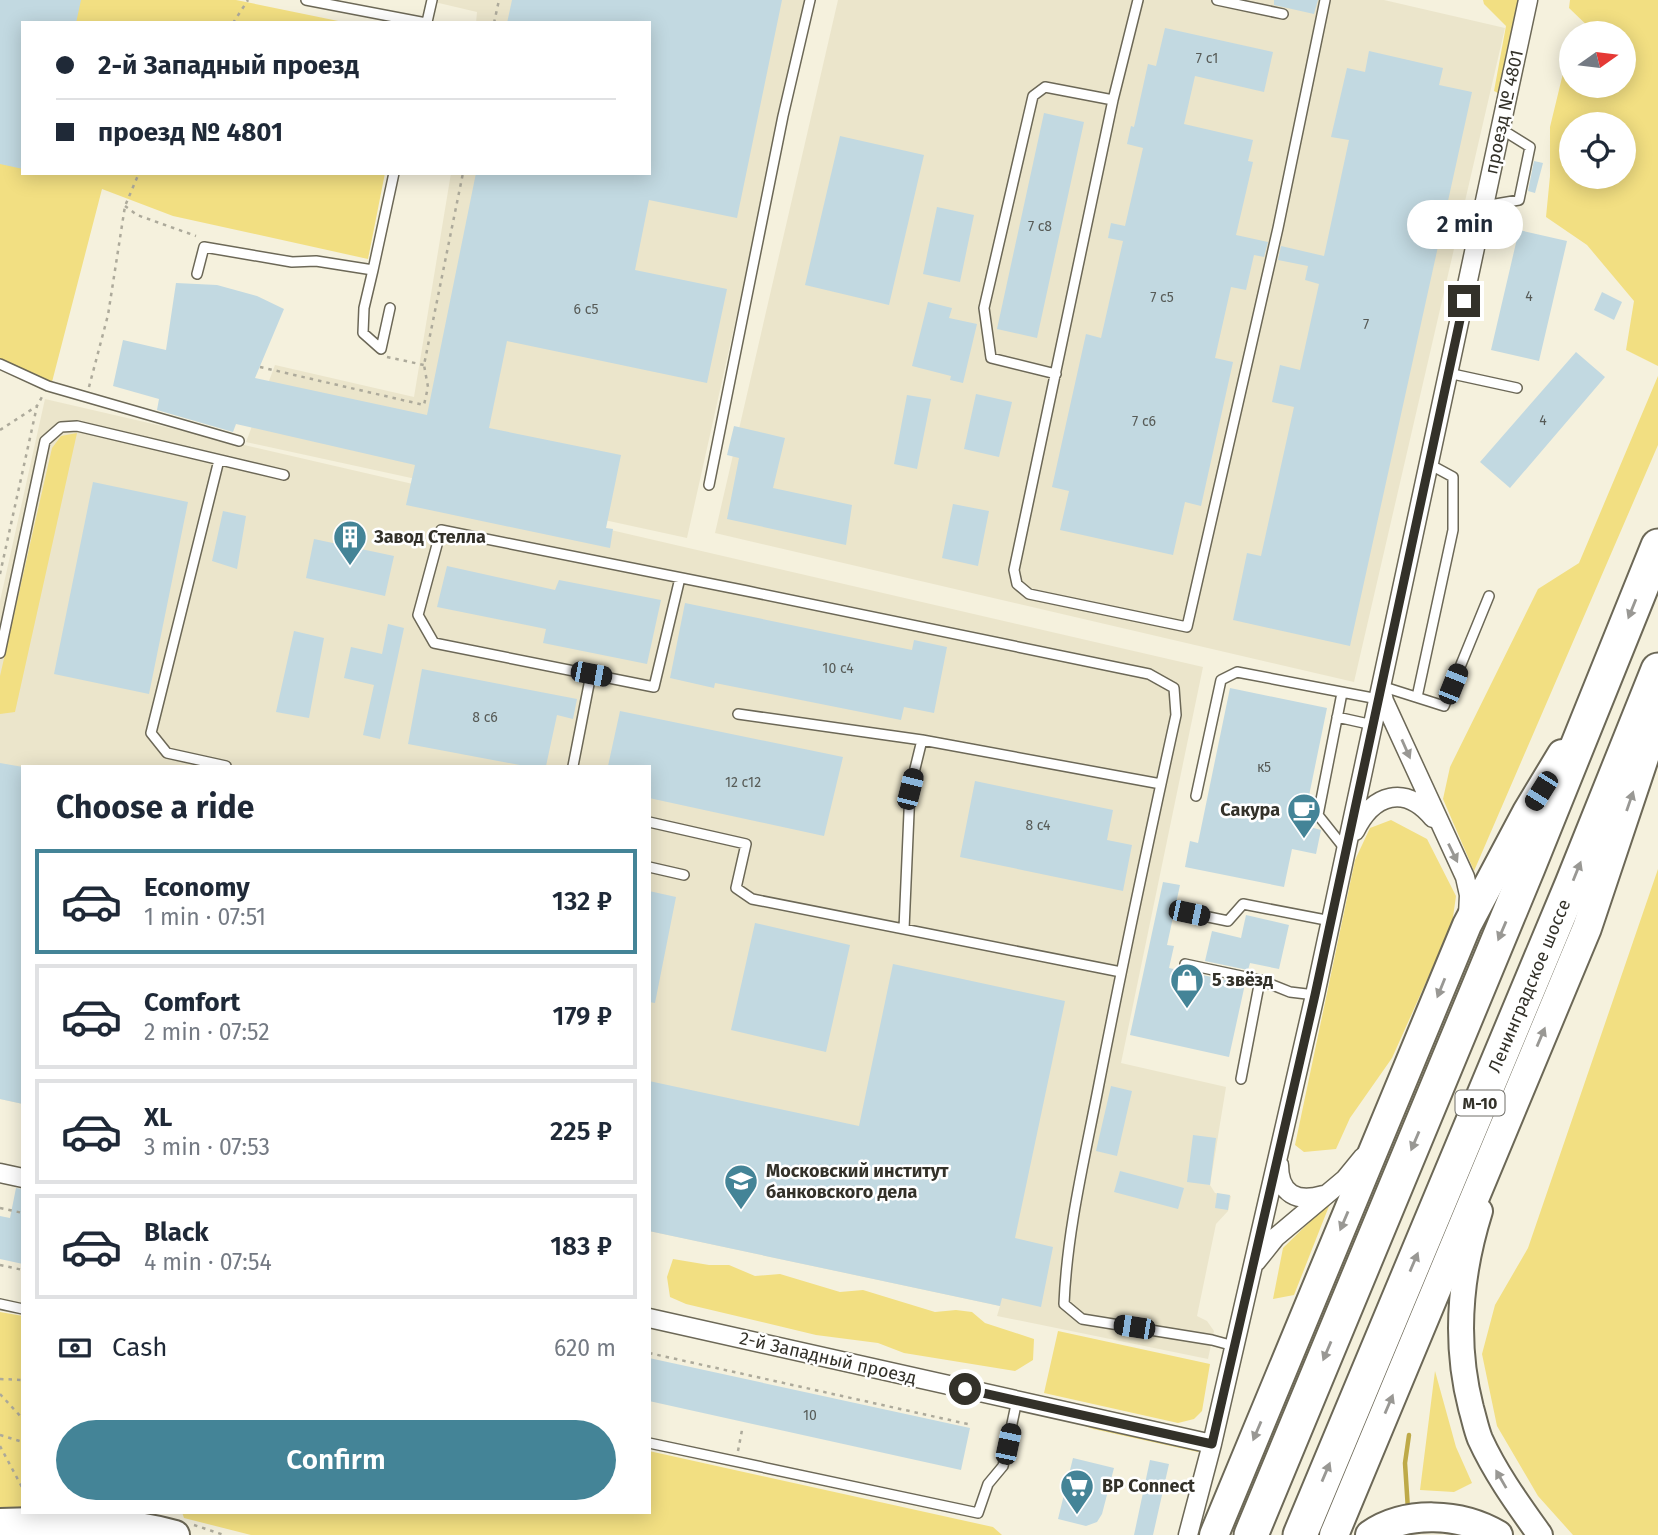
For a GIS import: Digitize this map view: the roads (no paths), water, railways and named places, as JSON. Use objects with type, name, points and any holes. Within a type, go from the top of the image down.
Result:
[{"type":"highway","name":"М-10","points":[[1251,1535],[1528,868],[1658,546]]},
{"type":"highway","name":"Ленинградское шоссе","points":[[1300,1535],[1567,896],[1658,670]]},
{"type":"main road","name":"М-10","points":[[1214,1535],[1467,925],[1527,812],[1594,701]]},
{"type":"main road","name":"Ленинградское шоссе","points":[[1334,1535],[1587,928],[1658,716]]},
{"type":"main road","points":[[1370,1535],[1401,1521],[1428,1518],[1461,1520],[1498,1535]]},
{"type":"main road","points":[[0,1523],[62,1520],[171,1529]]},
{"type":"main road","points":[[108,1535],[171,1529]]},
{"type":"street","name":"проезд № 4801","points":[[1188,1535],[1212,1444],[1315,995],[1528,0]]},
{"type":"street","points":[[1380,693],[1465,877],[1469,895],[1467,925]]},
{"type":"street","points":[[1345,849],[1362,817],[1382,800],[1396,796],[1409,798],[1424,807],[1441,828]]},
{"type":"street","points":[[1514,1100],[1471,1239],[1462,1288],[1462,1355],[1468,1395],[1479,1437],[1502,1482],[1540,1535]]},
{"type":"street","points":[[1253,1266],[1276,1237],[1345,1179],[1379,1138]]},
{"type":"street","points":[[1279,1151],[1279,1171],[1288,1191],[1298,1198],[1308,1200],[1326,1194]]},
{"type":"street","points":[[0,1173],[21,1178]]},
{"type":"street","name":"2-й Западный проезд","points":[[651,1318],[1212,1444]]},
{"type":"lane","points":[[306,0],[422,21]]},
{"type":"lane","points":[[427,21],[432,0]]},
{"type":"lane","points":[[709,485],[783,117],[810,0]]},
{"type":"lane","points":[[1138,0],[1113,100],[1014,569],[1017,584],[1029,594],[1187,627],[1278,228],[1325,0]]},
{"type":"lane","points":[[1217,0],[1283,14]]},
{"type":"lane","points":[[1056,374],[991,359],[984,309],[1033,96],[1045,87],[1113,100]]},
{"type":"lane","points":[[1484,206],[1519,200],[1530,147],[1501,129]]},
{"type":"lane","points":[[390,308],[381,349],[363,333],[364,308],[394,175]]},
{"type":"lane","points":[[197,274],[204,247],[292,262],[316,261],[373,270]]},
{"type":"lane","points":[[0,364],[48,386],[239,441]]},
{"type":"lane","points":[[1448,373],[1517,388]]},
{"type":"lane","points":[[0,653],[45,441],[61,427],[77,426],[284,475]]},
{"type":"lane","points":[[219,460],[151,733],[167,752],[222,765]]},
{"type":"lane","points":[[1418,697],[1453,530],[1453,477],[1429,464]]},
{"type":"lane","points":[[680,578],[654,687],[434,643],[418,615],[441,530],[680,578],[1149,674],[1174,688],[1176,715],[1073,1214],[1065,1270],[1064,1304],[1082,1319],[1234,1346]]},
{"type":"lane","points":[[1196,796],[1221,680],[1237,672],[1342,693],[1418,697],[1444,706],[1489,596]]},
{"type":"lane","points":[[573,765],[591,674]]},
{"type":"lane","points":[[1342,693],[1318,815],[1345,849]]},
{"type":"lane","points":[[738,714],[922,740],[1161,784]]},
{"type":"lane","points":[[1337,717],[1373,725]]},
{"type":"lane","points":[[904,929],[910,789],[922,740]]},
{"type":"lane","points":[[651,822],[746,845],[736,888],[752,898],[1121,972]]},
{"type":"lane","points":[[651,867],[684,875]]},
{"type":"lane","points":[[1189,913],[1228,921],[1242,904],[1331,921]]},
{"type":"lane","points":[[1185,964],[1260,980],[1290,992],[1315,995]]},
{"type":"lane","points":[[1241,1079],[1260,980]]},
{"type":"lane","points":[[0,1304],[21,1309]]},
{"type":"lane","points":[[651,1443],[978,1513],[988,1484],[1003,1466],[1017,1400]]},
{"type":"waterway","points":[[1408,1510],[1405,1463],[1409,1435]]},
{"type":"place","name":"Завод Стелла","points":[[350,567]]},
{"type":"place","name":"Сакура","points":[[1304,840]]},
{"type":"place","name":"5 звёзд","points":[[1187,1010]]},
{"type":"place","name":"Московский институт банковского дела","points":[[741,1211]]},
{"type":"place","name":"ВР Connect","points":[[1077,1516]]}]
